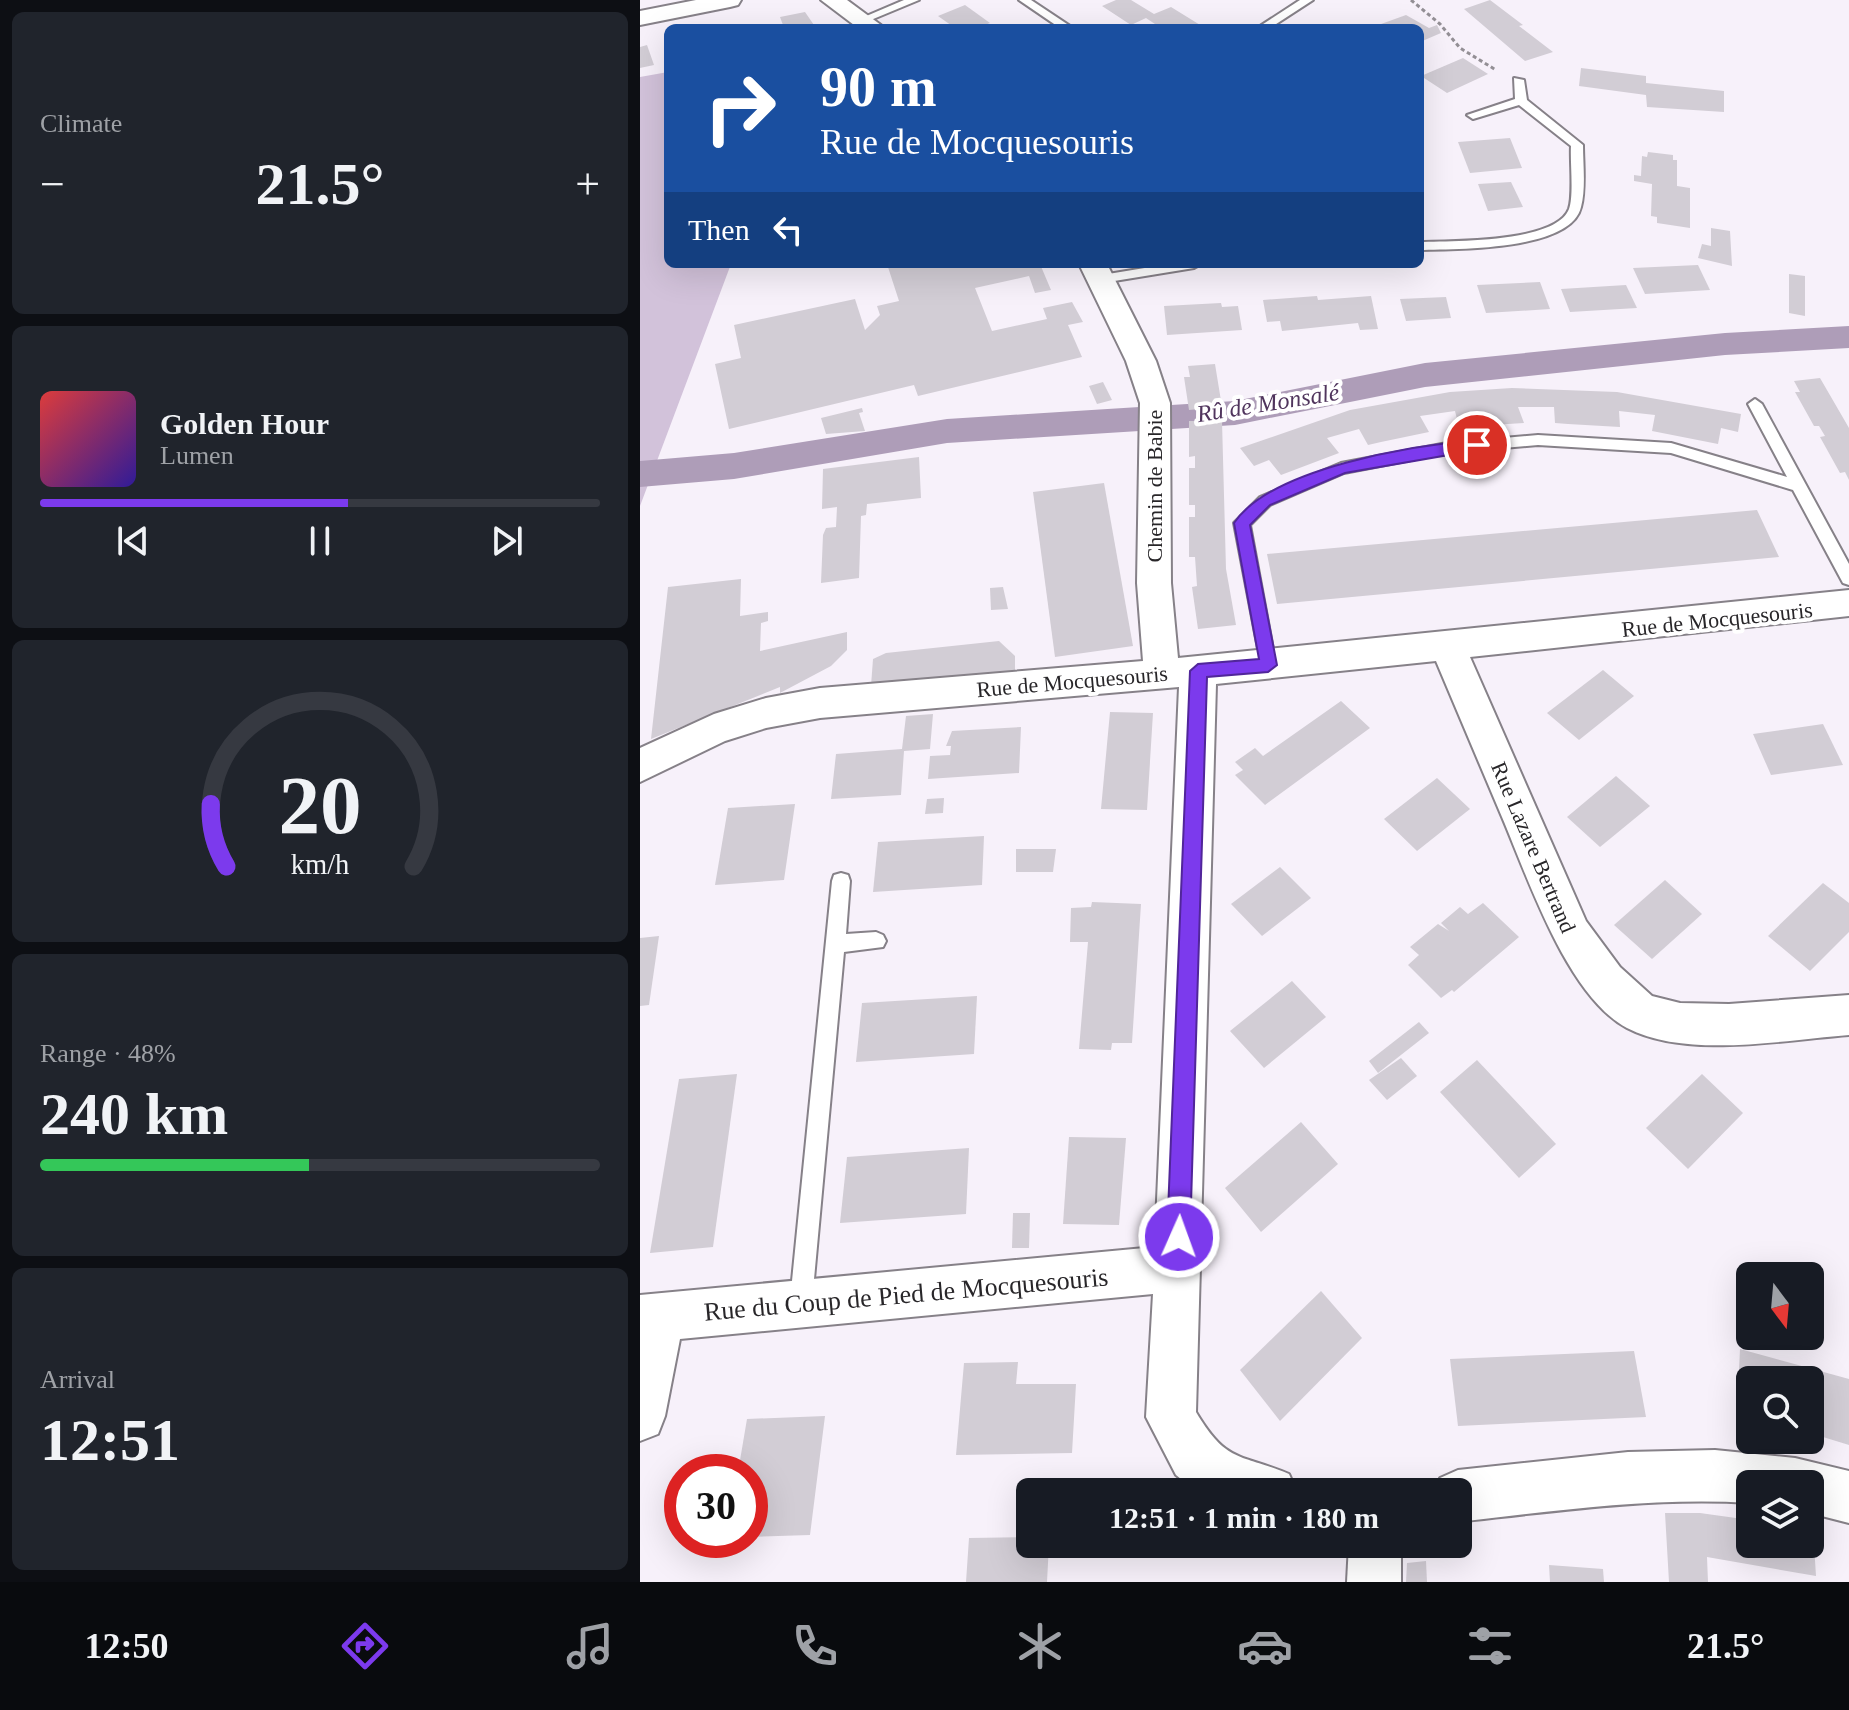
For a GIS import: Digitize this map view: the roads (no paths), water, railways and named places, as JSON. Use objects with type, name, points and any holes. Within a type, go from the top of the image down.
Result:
[{"type":"street","points":[[640,18],[730,0]]},
{"type":"street","points":[[832,0],[867,24]]},
{"type":"street","name":"Chemin de Babie","points":[[1097,271],[1141,361],[1155,417],[1154,583],[1180,672],[1178,1268]]},
{"type":"street","name":"Rue de Mocquesouris","points":[[640,766],[714,729],[766,713],[806,706],[1268,665],[1849,603]]},
{"type":"street","name":"Rue Lazare Bertrand","points":[[1448,647],[1571,933],[1605,981],[1640,1013],[1680,1023],[1729,1024],[1849,1015]]},
{"type":"street","points":[[1178,1268],[1171,1417],[1194,1457],[1221,1478]]},
{"type":"street","name":"Rue du Coup de Pied de Mocquesouris","points":[[650,1318],[1178,1268]]},
{"type":"street","points":[[640,1416],[650,1318]]},
{"type":"street","points":[[1472,1495],[1624,1479],[1736,1477]]},
{"type":"street","points":[[1824,1491],[1849,1497]]},
{"type":"street","points":[[1374,1582],[1375,1558]]},
{"type":"lane","points":[[867,24],[914,0]]},
{"type":"lane","points":[[1024,0],[1062,24]]},
{"type":"lane","points":[[1269,24],[1308,0]]},
{"type":"lane","points":[[1424,246],[1538,235],[1560,227],[1571,218],[1575,209],[1577,145],[1521,101],[1518,80]]},
{"type":"lane","points":[[1473,115],[1521,101]]},
{"type":"lane","points":[[1097,271],[1139,268]]},
{"type":"lane","points":[[1755,404],[1849,579]]},
{"type":"lane","points":[[1268,665],[1242,523],[1265,501],[1341,468],[1447,448],[1538,440],[1671,448],[1799,486]]},
{"type":"lane","points":[[800,1304],[841,881]]},
{"type":"lane","points":[[835,944],[876,941]]},
{"type":"waterway","name":"Rû de Monsalé","points":[[640,474],[734,466],[947,431],[1235,413],[1425,375],[1725,344],[1849,337]]}]
